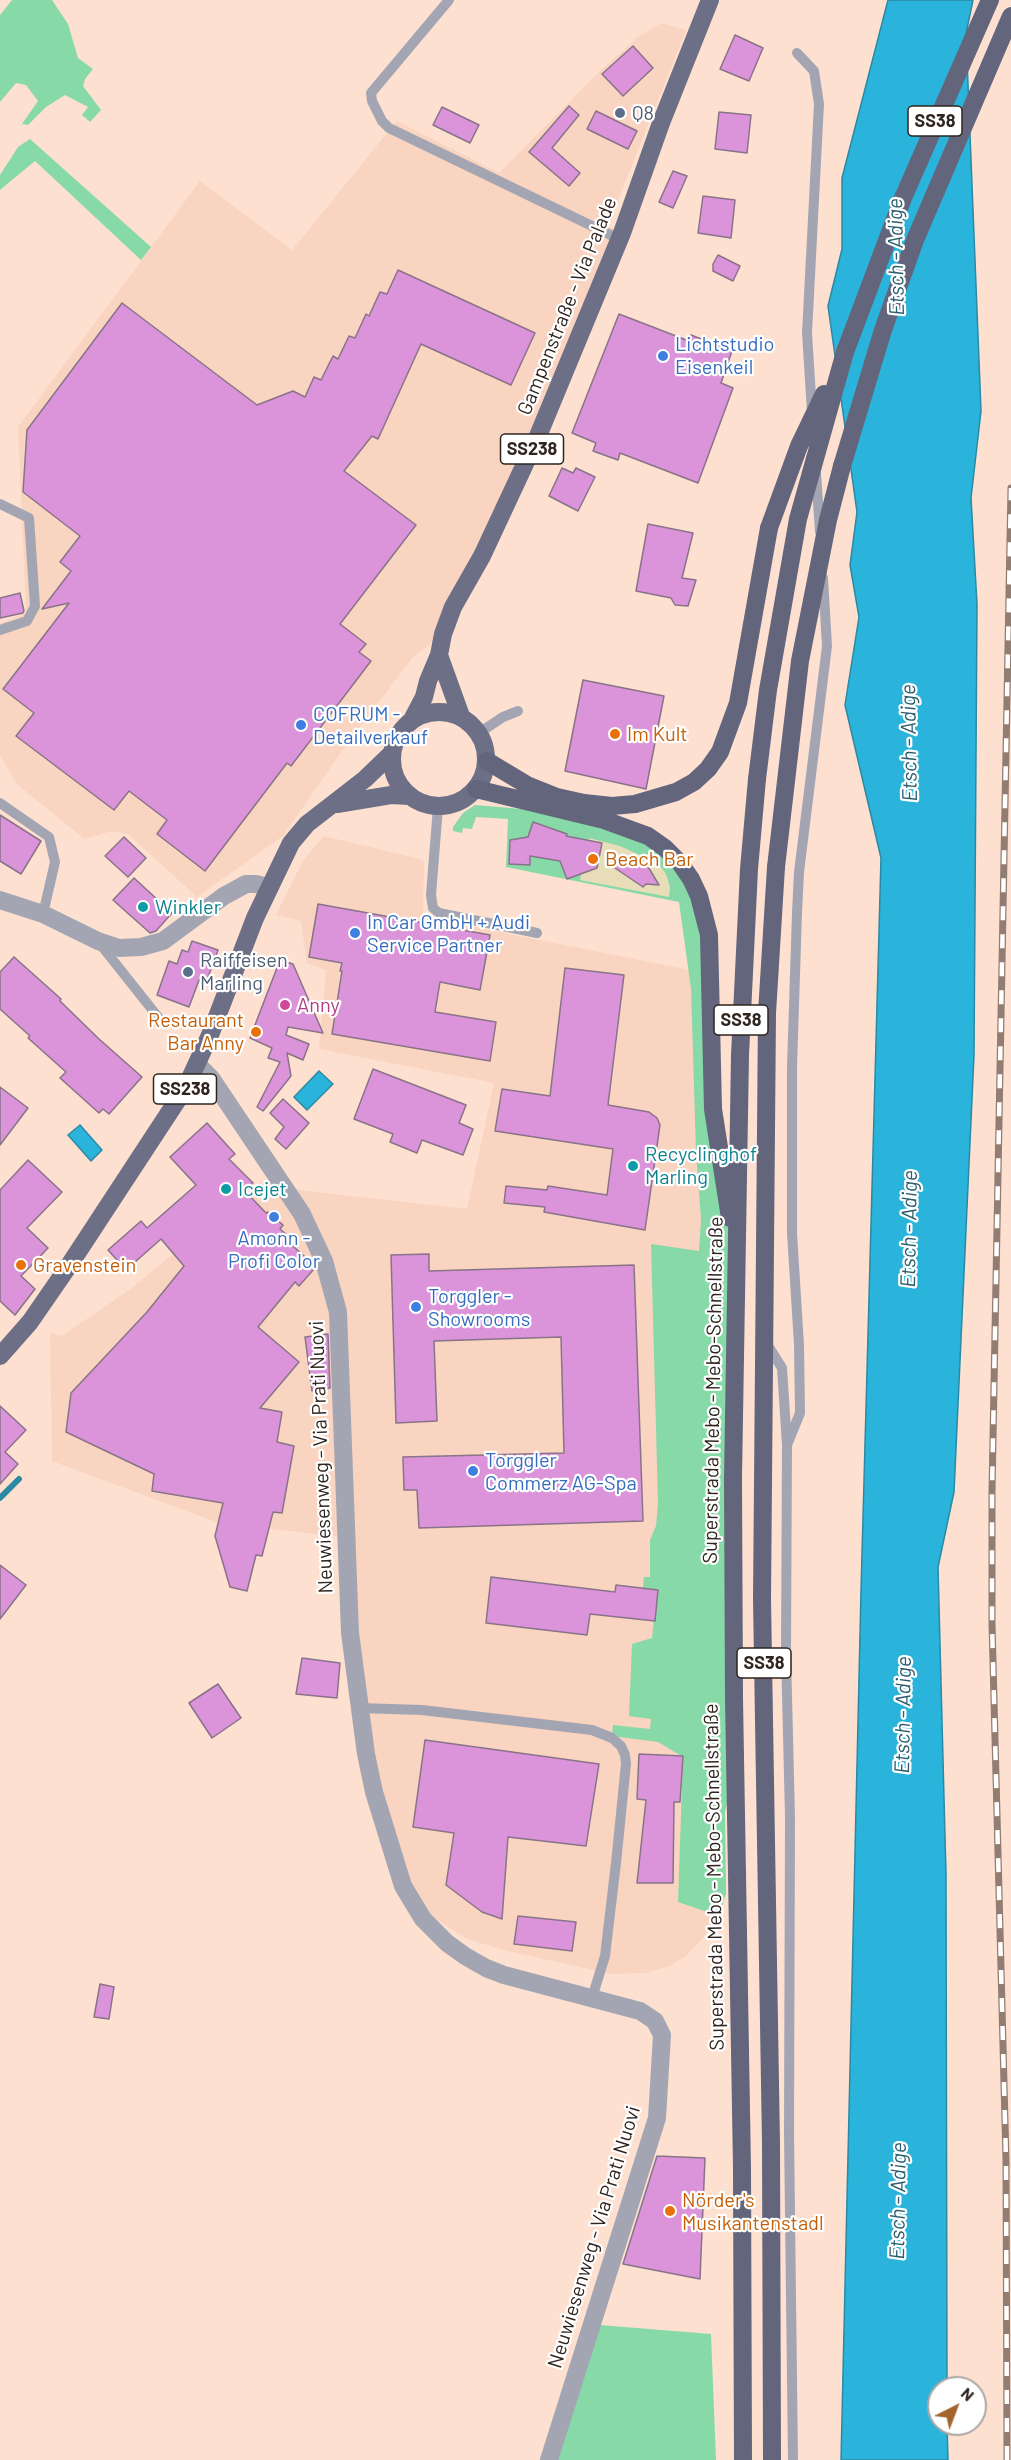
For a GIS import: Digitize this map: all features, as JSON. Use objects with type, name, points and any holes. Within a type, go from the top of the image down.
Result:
[{"type":"highway","name":"Superstrada Mebo - Mebo-Schnellstraße","points":[[743,2460],[742,2168],[733,1617],[733,1478],[740,1054],[749,860],[757,779],[769,679],[798,519],[845,352],[903,198],[990,0]]},
{"type":"highway","name":"SS38","points":[[772,2460],[771,2166],[762,1599],[767,1013],[776,867],[800,660],[828,520],[842,466],[883,330],[915,240],[1011,16]]},
{"type":"highway","points":[[487,761],[527,785],[557,797],[612,806],[635,804],[676,792],[694,782],[708,769],[720,752],[738,704],[769,528],[799,446],[845,352]]},
{"type":"highway","points":[[476,789],[604,820],[648,836],[665,848],[680,863],[691,879],[699,897],[709,935],[713,1109],[738,1261]]},
{"type":"main road","name":"Gampenstraße - Via Palade","points":[[413,718],[424,697],[453,607],[482,556],[538,436],[620,239],[661,123],[710,0]]},
{"type":"main road","points":[[438,807],[452,805],[465,799],[476,789],[484,776],[487,761],[486,749],[479,733],[461,716],[439,655]]},
{"type":"main road","points":[[413,718],[437,711],[461,716]]},
{"type":"main road","name":"SS238","points":[[0,1356],[30,1322],[69,1267],[186,1087],[198,1065],[269,887],[291,843],[307,824],[382,765],[391,754],[399,734],[413,718]]},
{"type":"main road","points":[[391,754],[393,771],[398,783],[409,796]]},
{"type":"main road","name":"SS238","points":[[333,805],[391,795],[409,796],[426,805],[438,807]]},
{"type":"street","points":[[0,900],[43,914],[98,941],[119,948],[163,941],[231,891],[246,884],[269,887]]},
{"type":"street","name":"Neuwiesenweg - Via Prati Nuovi","points":[[198,1065],[211,1078],[302,1214],[324,1261],[338,1312],[350,1633],[374,1792],[403,1886],[423,1919],[447,1943],[486,1968],[640,2011],[660,2028],[662,2045],[657,2118],[549,2460]]},
{"type":"lane","points":[[448,0],[371,93],[372,101],[382,121],[389,128],[620,239]]},
{"type":"lane","points":[[787,1445],[800,1413],[800,1345],[792,1233],[792,1067],[799,872],[827,646],[807,333],[819,104],[814,71],[797,53]]},
{"type":"lane","points":[[0,504],[29,518],[35,606],[27,621],[0,630]]},
{"type":"lane","points":[[479,733],[503,717],[518,711]]},
{"type":"lane","points":[[0,802],[49,837],[55,862],[43,914]]},
{"type":"lane","points":[[438,807],[431,896],[433,908],[446,914],[537,933]]},
{"type":"lane","points":[[98,941],[162,1022]]},
{"type":"lane","points":[[765,1341],[782,1368],[787,1445],[786,1653],[790,1818],[789,2131],[792,2460]]},
{"type":"lane","points":[[360,1708],[422,1710],[592,1730],[612,1738],[621,1746],[626,1764],[616,1863],[605,1956],[592,1998]]},
{"type":"shaded area","points":[[661,23],[686,30],[608,225],[604,224],[622,233],[443,634],[413,657],[342,751],[283,836],[197,897],[128,834],[112,831],[84,839],[17,784],[0,756],[0,623],[26,613],[18,427],[200,181],[292,250],[397,121],[499,173],[600,71],[638,37]]},
{"type":"shaded area","points":[[324,836],[424,860],[423,917],[710,974],[735,1768],[725,1812],[726,1894],[719,1916],[686,1956],[670,1966],[646,1973],[611,1974],[504,1950],[467,1939],[422,1910],[374,1792],[339,1537],[216,1522],[52,1461],[50,1333],[62,1336],[129,1290],[261,1182],[307,1191],[467,1209],[494,1083],[319,1049],[326,970],[307,963],[301,921],[276,915],[303,861]]},
{"type":"green space","points":[[12,0],[52,0],[68,24],[78,58],[93,69],[85,79],[83,86],[101,110],[90,122],[82,115],[88,107],[65,95],[46,107],[28,125],[22,124],[38,101],[26,85],[16,83],[0,102],[0,15]]},
{"type":"green space","points":[[30,139],[151,247],[141,260],[35,161],[0,190],[0,175],[18,147]]},
{"type":"green space","points":[[475,805],[534,810],[648,836],[699,896],[738,1261],[735,1768],[725,1812],[726,1894],[719,1916],[678,1902],[683,1757],[658,1742],[612,1736],[613,1725],[650,1729],[651,1719],[629,1716],[632,1644],[652,1638],[657,1590],[643,1588],[644,1577],[650,1577],[650,1540],[656,1526],[658,1503],[651,1244],[699,1251],[701,1219],[696,1152],[691,989],[679,902],[506,867],[508,819],[476,817],[472,829],[463,828],[462,833],[453,831],[453,827],[463,813]]},
{"type":"green space","points":[[600,2325],[711,2334],[716,2460],[555,2460]]},
{"type":"sand","name":"Beach Bar","points":[[589,838],[620,846],[659,864],[666,874],[670,887],[669,897],[580,880]]},
{"type":"water","name":"Etsch - Adige","points":[[888,0],[973,0],[966,34],[981,411],[971,498],[977,604],[974,1055],[954,1492],[938,1567],[946,1875],[947,2376],[927,2376],[927,2436],[947,2436],[948,2460],[841,2460],[881,858],[845,705],[859,617],[850,565],[857,512],[828,306],[842,249],[842,178]]},
{"type":"water","points":[[319,1071],[333,1084],[307,1110],[294,1097]]},
{"type":"water","points":[[80,1125],[102,1150],[91,1161],[68,1135]]},
{"type":"building","points":[[735,35],[763,48],[749,81],[720,69]]},
{"type":"building","points":[[633,46],[653,68],[623,96],[602,74]]},
{"type":"building","points":[[569,106],[579,115],[552,148],[580,173],[569,186],[529,152]]},
{"type":"building","points":[[442,107],[479,125],[470,143],[433,125]]},
{"type":"building","points":[[596,111],[637,131],[628,149],[587,129]]},
{"type":"building","points":[[719,112],[751,115],[747,153],[715,149]]},
{"type":"building","points":[[673,171],[687,176],[673,208],[659,202]]},
{"type":"building","points":[[703,196],[735,200],[731,238],[698,233]]},
{"type":"building","points":[[718,255],[740,266],[733,281],[713,271],[713,264]]},
{"type":"building","points":[[398,270],[535,333],[511,385],[421,344],[378,439],[372,436],[344,471],[416,525],[340,624],[366,644],[359,652],[371,661],[291,766],[287,763],[205,871],[157,834],[167,820],[129,791],[114,810],[16,736],[34,713],[3,689],[69,603],[42,609],[71,571],[60,562],[80,536],[23,492],[27,430],[122,303],[257,405],[293,391],[305,397],[314,377],[321,380],[333,356],[338,359],[349,336],[355,338],[380,292],[387,294]]},
{"type":"building","points":[[619,314],[689,341],[691,335],[732,351],[721,383],[733,388],[698,483],[620,453],[618,460],[593,451],[596,443],[572,433]]},
{"type":"building","points":[[562,468],[573,473],[576,468],[595,477],[578,511],[549,496]]},
{"type":"building","points":[[648,524],[693,533],[682,578],[696,580],[688,606],[675,605],[671,598],[636,591]]},
{"type":"building","points":[[20,593],[23,613],[0,618],[0,598]]},
{"type":"building","name":"Im Kult","points":[[583,680],[664,696],[646,789],[565,771]]},
{"type":"building","points":[[0,815],[41,841],[21,874],[0,861]]},
{"type":"building","points":[[533,822],[567,834],[566,836],[602,843],[597,868],[567,879],[560,861],[530,856],[530,865],[509,864],[510,840],[528,837]]},
{"type":"building","points":[[124,837],[146,858],[128,877],[105,856]]},
{"type":"building","points":[[609,864],[647,865],[659,885],[646,884],[643,887]]},
{"type":"building","name":"Winkler","points":[[134,878],[172,913],[156,931],[150,933],[113,900]]},
{"type":"building","points":[[318,904],[490,935],[480,990],[440,982],[435,1012],[496,1022],[490,1061],[332,1034],[342,963],[309,957]]},
{"type":"building","name":"Raiffeisen Marling","points":[[192,941],[218,950],[206,983],[199,980],[189,1007],[157,995],[169,961],[177,964],[182,950],[188,952]]},
{"type":"building","points":[[14,957],[142,1077],[109,1114],[103,1109],[99,1113],[60,1078],[66,1072],[0,1009],[0,972]]},
{"type":"building","points":[[280,960],[293,964],[323,1033],[288,1027],[286,1035],[309,1044],[303,1060],[287,1053],[291,1076],[263,1111],[257,1107],[280,1062],[268,1058],[272,1048],[250,1038]]},
{"type":"building","points":[[565,968],[624,975],[608,1105],[649,1112],[657,1118],[660,1125],[645,1230],[544,1212],[545,1207],[504,1203],[506,1186],[547,1190],[548,1186],[607,1195],[613,1149],[495,1131],[502,1089],[550,1096]]},
{"type":"building","points":[[373,1069],[466,1105],[459,1123],[473,1129],[463,1155],[422,1140],[417,1153],[390,1142],[393,1134],[354,1119]]},
{"type":"building","points":[[0,1087],[28,1108],[0,1145]]},
{"type":"building","points":[[283,1099],[309,1123],[286,1149],[275,1139],[284,1127],[270,1113]]},
{"type":"building","points":[[207,1123],[235,1154],[229,1159],[253,1183],[244,1190],[266,1213],[268,1212],[283,1225],[280,1229],[286,1234],[283,1237],[314,1265],[314,1269],[299,1286],[295,1282],[258,1327],[299,1362],[260,1408],[282,1412],[277,1442],[294,1446],[282,1513],[273,1512],[262,1556],[256,1555],[247,1591],[230,1587],[215,1536],[223,1503],[152,1491],[154,1474],[66,1432],[71,1393],[147,1312],[184,1266],[161,1239],[126,1270],[108,1250],[141,1221],[147,1228],[196,1185],[170,1157]]},
{"type":"building","points":[[28,1160],[62,1192],[27,1228],[48,1248],[21,1276],[35,1289],[15,1315],[0,1301],[0,1190]]},
{"type":"building","points":[[429,1254],[429,1271],[634,1265],[643,1521],[419,1528],[417,1490],[404,1490],[403,1457],[564,1453],[561,1337],[434,1341],[437,1421],[396,1423],[391,1255]]},
{"type":"building","points":[[328,1334],[330,1388],[312,1391],[305,1337]]},
{"type":"building","points":[[0,1406],[26,1430],[5,1452],[18,1464],[0,1484]]},
{"type":"building","points":[[0,1565],[26,1585],[0,1619]]},
{"type":"building","points":[[491,1577],[615,1592],[616,1585],[658,1590],[655,1621],[590,1614],[587,1635],[486,1623]]},
{"type":"building","points":[[302,1658],[340,1663],[337,1698],[296,1694]]},
{"type":"building","points":[[218,1684],[241,1718],[212,1738],[189,1703]]},
{"type":"building","points":[[425,1740],[599,1764],[586,1846],[508,1837],[502,1919],[482,1912],[446,1885],[454,1833],[413,1827]]},
{"type":"building","points":[[639,1754],[683,1756],[680,1802],[674,1802],[673,1883],[637,1883],[646,1800],[637,1799]]},
{"type":"building","points":[[518,1916],[576,1922],[572,1951],[514,1944]]},
{"type":"building","points":[[100,1984],[114,1987],[109,2019],[94,2017]]},
{"type":"building","name":"Nörder's Musikantenstadl","points":[[657,2156],[705,2158],[700,2279],[623,2264]]},
{"type":"waterway","points":[[0,1498],[19,1479]]},
{"type":"railway","points":[[1007,2460],[1006,2160],[992,1623],[992,1491],[1011,488]]},
{"type":"place","name":"Q8","points":[[620,113]]},
{"type":"place","name":"Lichtstudio Eisenkeil","points":[[663,356]]},
{"type":"place","name":"COFRUM - Detailverkauf","points":[[301,725]]},
{"type":"place","name":"Im Kult","points":[[615,734]]},
{"type":"place","name":"Beach Bar","points":[[593,859]]},
{"type":"place","name":"Winkler","points":[[143,907]]},
{"type":"place","name":"In Car GmbH + Audi Service Partner","points":[[355,933]]},
{"type":"place","name":"Raiffeisen Marling","points":[[188,972]]},
{"type":"place","name":"Anny","points":[[285,1005]]},
{"type":"place","name":"Restaurant Bar Anny","points":[[256,1032]]},
{"type":"place","name":"Recyclinghof Marling","points":[[633,1166]]},
{"type":"place","name":"Icejet","points":[[226,1189]]},
{"type":"place","name":"Amonn - Profi Color","points":[[274,1217]]},
{"type":"place","name":"Gravenstein","points":[[21,1265]]},
{"type":"place","name":"Torggler - Showrooms","points":[[416,1307]]},
{"type":"place","name":"Torggler Commerz AG-Spa","points":[[473,1471]]},
{"type":"place","name":"Nörder's Musikantenstadl","points":[[670,2211]]}]
